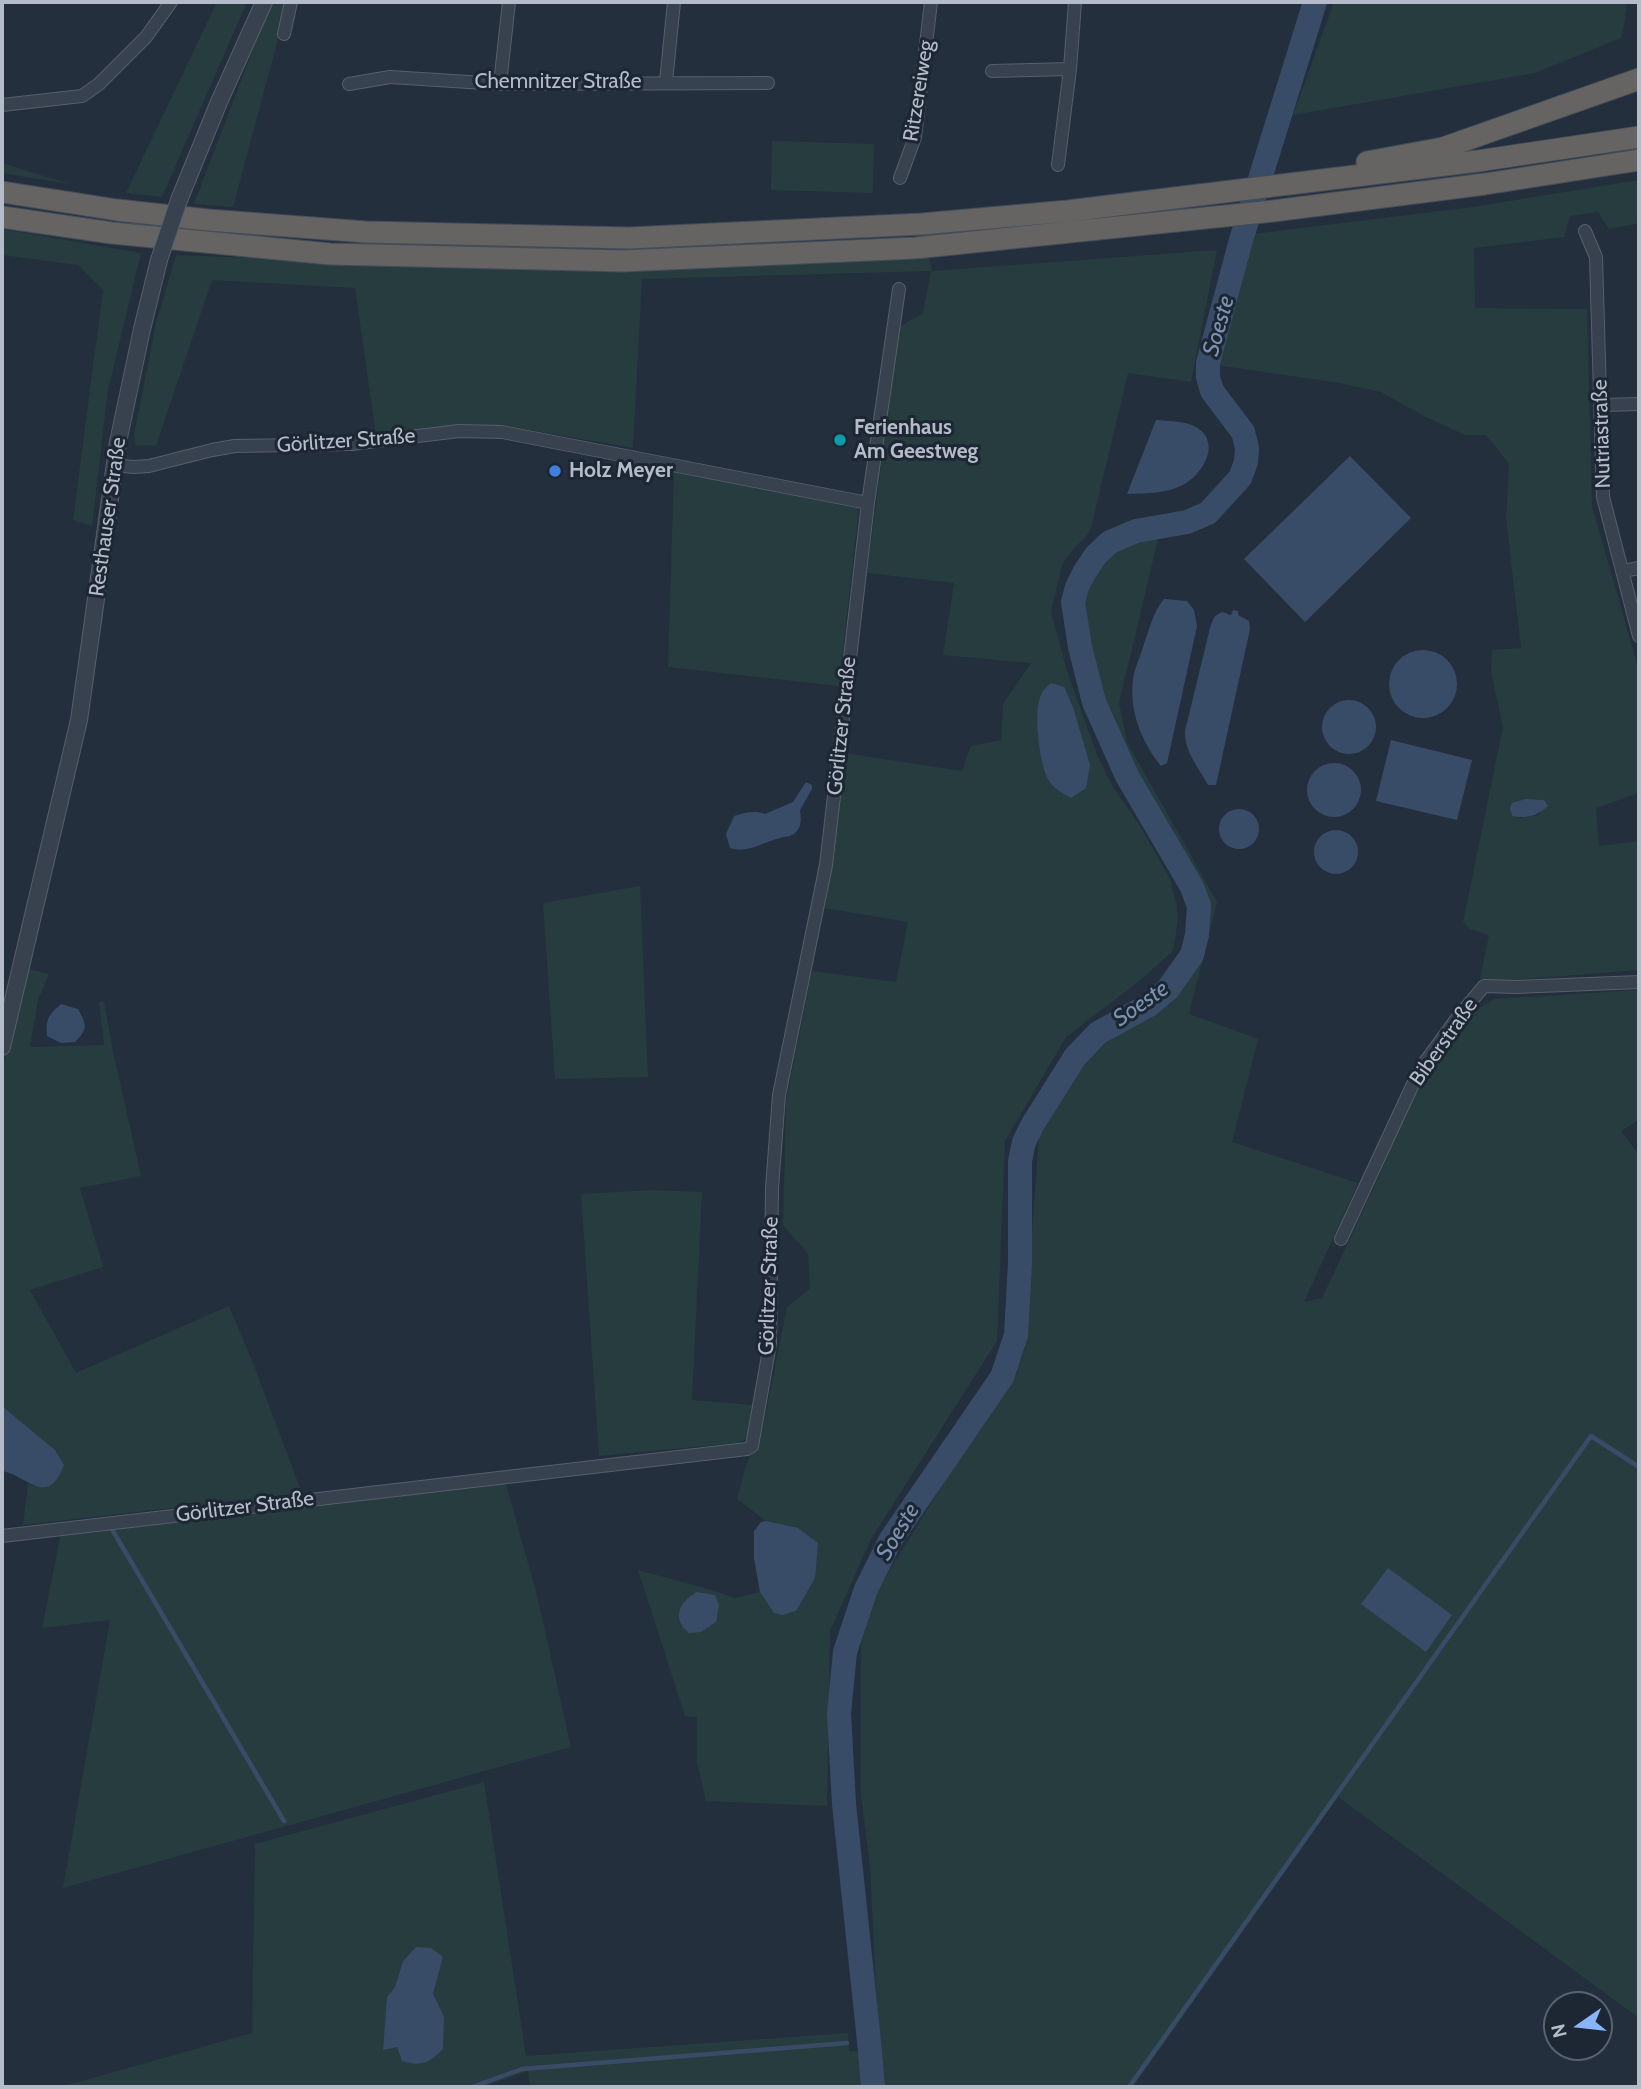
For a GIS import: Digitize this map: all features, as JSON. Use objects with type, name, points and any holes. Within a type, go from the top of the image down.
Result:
[{"type":"highway","points":[[1271,187],[1293,176],[1443,148],[1639,79]]},
{"type":"highway","points":[[2,191],[117,209],[222,221],[366,232],[629,237],[922,224],[1069,211],[1478,161],[1639,136]]},
{"type":"highway","points":[[2,217],[112,233],[330,254],[623,261],[915,248],[1227,217],[1485,184],[1639,160]]},
{"type":"street","points":[[2,105],[82,96],[99,84],[146,37],[171,2]]},
{"type":"street","name":"Resthauser Straße","points":[[2,1047],[79,720],[114,465],[159,260],[179,200],[264,2]]},
{"type":"street","points":[[284,34],[291,2]]},
{"type":"street","points":[[499,84],[509,2]]},
{"type":"street","points":[[666,82],[674,2]]},
{"type":"street","name":"Ritzereiweg","points":[[900,178],[915,136],[931,2]]},
{"type":"street","points":[[1058,165],[1075,2]]},
{"type":"street","points":[[992,71],[1070,69]]},
{"type":"street","name":"Chemnitzer Straße","points":[[349,84],[390,77],[499,84],[768,83]]},
{"type":"street","name":"Nutriastraße","points":[[1585,231],[1596,257],[1603,497],[1639,636]]},
{"type":"street","name":"Görlitzer Straße","points":[[2,1536],[747,1449],[751,1446],[770,1344],[772,1188],[779,1095],[826,865],[867,503],[899,289]]},
{"type":"street","points":[[1601,405],[1639,404]]},
{"type":"street","name":"Görlitzer Straße","points":[[114,465],[149,466],[235,446],[352,444],[459,431],[502,432],[867,503]]},
{"type":"street","points":[[1623,571],[1639,568]]},
{"type":"street","name":"Biberstraße","points":[[1341,1239],[1420,1069],[1484,986],[1639,982]]},
{"type":"green space","points":[[217,2],[247,2],[162,197],[126,193]]},
{"type":"green space","points":[[271,2],[288,2],[233,207],[194,204]]},
{"type":"green space","points":[[1334,2],[1627,2],[1621,38],[1535,73],[1293,115]]},
{"type":"green space","points":[[772,141],[874,144],[873,193],[771,190]]},
{"type":"green space","points":[[2,163],[70,184],[2,173]]},
{"type":"green space","points":[[1639,180],[1639,223],[1609,229],[1598,212],[1570,216],[1564,237],[1474,248],[1475,308],[1587,309],[1592,506],[1639,671],[1639,793],[1596,808],[1599,846],[1639,841],[1639,970],[1487,982],[1480,979],[1489,935],[1470,929],[1463,922],[1503,727],[1491,672],[1492,650],[1521,648],[1506,517],[1509,464],[1486,435],[1465,435],[1381,392],[1217,365],[1238,298],[1253,234],[1473,207]],"holes":[[[1525,799],[1544,800],[1539,815],[1521,818],[1512,816],[1512,803]]]},
{"type":"green space","points":[[2,229],[141,253],[108,390],[92,526],[73,520],[103,290],[78,265],[2,255]]},
{"type":"green space","points":[[1217,250],[1191,382],[1128,373],[1091,528],[1063,562],[1051,611],[1067,671],[1098,757],[1111,784],[1140,826],[1170,879],[1178,920],[1173,951],[1138,982],[1066,1037],[1005,1141],[997,1341],[871,1539],[830,1631],[827,1806],[706,1801],[697,1763],[697,1717],[685,1716],[638,1570],[735,1598],[760,1592],[774,1613],[781,1525],[766,1521],[737,1499],[746,1465],[762,1431],[787,1307],[810,1289],[808,1254],[783,1225],[786,1101],[812,971],[896,982],[908,922],[825,908],[844,753],[962,771],[971,746],[1001,740],[1003,704],[1031,663],[943,655],[954,583],[867,573],[899,327],[923,313],[931,271],[642,279],[633,448],[501,425],[460,425],[376,436],[355,288],[212,280],[156,446],[136,445],[134,435],[156,323],[176,255],[329,261],[929,257],[932,271]]},
{"type":"green space","points":[[674,469],[859,508],[839,686],[668,667]]},
{"type":"green space","points":[[1159,535],[1119,703],[1127,742],[1217,902],[1189,1014],[1258,1039],[1232,1142],[1358,1183],[1304,1302],[1322,1298],[1425,1076],[1440,1051],[1475,1011],[1495,999],[1639,990],[1639,1120],[1621,1131],[1639,1155],[1639,2018],[1613,1999],[1613,1991],[1602,1991],[1338,1797],[1133,2087],[530,2087],[528,2071],[483,2087],[61,2087],[252,2033],[255,1844],[484,1782],[526,2056],[848,2033],[849,2051],[879,2053],[870,1865],[861,1795],[861,1643],[875,1594],[1023,1355],[1039,1138],[1085,1059],[1173,992],[1200,956],[1202,899],[1117,743],[1096,690],[1080,609],[1092,577],[1119,547]],"holes":[[[416,1947],[443,1957],[433,1994],[444,2016],[402,2061],[387,1997],[395,1987],[403,1960]]]},
{"type":"green space","points":[[640,886],[648,1077],[555,1079],[543,903]]},
{"type":"green space","points":[[28,969],[49,974],[38,1000],[30,1047],[104,1045],[99,1002],[104,1001],[141,1176],[80,1188],[103,1267],[30,1290],[76,1373],[229,1306],[302,1493],[23,1525],[28,1484],[39,1487],[55,1450],[2,1406],[2,1070]]},
{"type":"green space","points":[[651,1190],[702,1192],[692,1400],[754,1405],[749,1438],[737,1443],[599,1456],[581,1194]]},
{"type":"green space","points":[[505,1481],[537,1595],[571,1747],[63,1888],[110,1620],[42,1628],[61,1533]]},
{"type":"water","points":[[1156,420],[1194,426],[1207,439],[1208,455],[1193,478],[1179,487],[1127,494]]},
{"type":"water","points":[[1350,456],[1411,518],[1305,622],[1244,559]]},
{"type":"water","points":[[1164,599],[1187,601],[1194,610],[1197,626],[1167,763],[1161,766],[1138,726],[1132,692],[1136,666],[1154,615]]},
{"type":"water","points":[[1233,610],[1249,621],[1250,629],[1216,785],[1208,785],[1189,752],[1185,731],[1211,624],[1215,616],[1222,612],[1231,615]]},
{"type":"water","points":[[1423,650],[1436,653],[1447,660],[1454,671],[1457,684],[1454,697],[1447,708],[1436,715],[1423,718],[1410,715],[1399,708],[1392,697],[1389,684],[1392,671],[1399,660],[1410,653]]},
{"type":"water","points":[[1051,683],[1064,687],[1073,707],[1090,765],[1086,788],[1071,798],[1049,781],[1039,746],[1038,708],[1044,690]]},
{"type":"water","points":[[1354,700],[1364,704],[1372,712],[1376,727],[1372,742],[1364,750],[1344,754],[1334,750],[1326,742],[1322,722],[1326,712],[1334,704]]},
{"type":"water","points":[[1391,740],[1472,760],[1457,820],[1376,801]]},
{"type":"water","points":[[1339,763],[1349,767],[1357,775],[1361,790],[1357,805],[1349,813],[1329,817],[1319,813],[1311,805],[1307,785],[1311,775],[1319,767]]},
{"type":"water","points":[[806,782],[812,785],[812,789],[800,810],[800,825],[794,834],[749,849],[730,848],[726,834],[734,816],[753,812],[765,814],[793,802]]},
{"type":"water","points":[[1525,799],[1544,800],[1548,806],[1531,816],[1512,816],[1512,803]]},
{"type":"water","points":[[1239,809],[1253,815],[1259,829],[1253,843],[1239,849],[1225,843],[1219,829],[1225,815]]},
{"type":"water","points":[[1336,830],[1352,836],[1358,852],[1352,868],[1336,874],[1320,868],[1314,852],[1320,836]]},
{"type":"water","points":[[61,1004],[78,1009],[83,1019],[84,1030],[75,1042],[61,1043],[47,1036],[49,1018]]},
{"type":"water","points":[[2,1406],[55,1450],[64,1465],[51,1485],[36,1486],[2,1471]]},
{"type":"water","points":[[761,1522],[798,1528],[818,1543],[815,1578],[796,1611],[782,1615],[774,1613],[760,1592],[754,1558],[754,1531]]},
{"type":"water","points":[[1388,1568],[1452,1615],[1426,1652],[1361,1604]]},
{"type":"water","points":[[697,1592],[715,1595],[719,1605],[716,1622],[701,1632],[689,1633],[680,1622],[680,1611],[686,1601]]},
{"type":"water","points":[[416,1947],[431,1948],[443,1957],[433,1994],[444,2016],[443,2049],[429,2061],[420,2064],[402,2061],[397,2047],[383,2050],[387,1997],[395,1987],[403,1961]]},
{"type":"waterway","name":"Soeste","points":[[873,2087],[844,1804],[839,1713],[845,1652],[866,1589],[891,1539],[1002,1377],[1016,1335],[1020,1263],[1020,1161],[1024,1142],[1075,1057],[1098,1033],[1149,1005],[1168,989],[1192,955],[1197,935],[1199,906],[1192,887],[1127,776],[1094,702],[1080,647],[1073,602],[1084,573],[1096,555],[1110,542],[1136,531],[1187,522],[1208,513],[1240,478],[1246,462],[1247,448],[1243,432],[1212,391],[1208,363],[1241,240],[1315,2]]},
{"type":"waterway","points":[[1129,2087],[1591,1436],[1639,1467]]},
{"type":"waterway","points":[[113,1531],[284,1821]]},
{"type":"waterway","points":[[472,2087],[522,2069],[847,2043]]},
{"type":"place","name":"Ferienhaus Am Geestweg","points":[[840,440]]},
{"type":"place","name":"Holz Meyer","points":[[555,471]]}]
